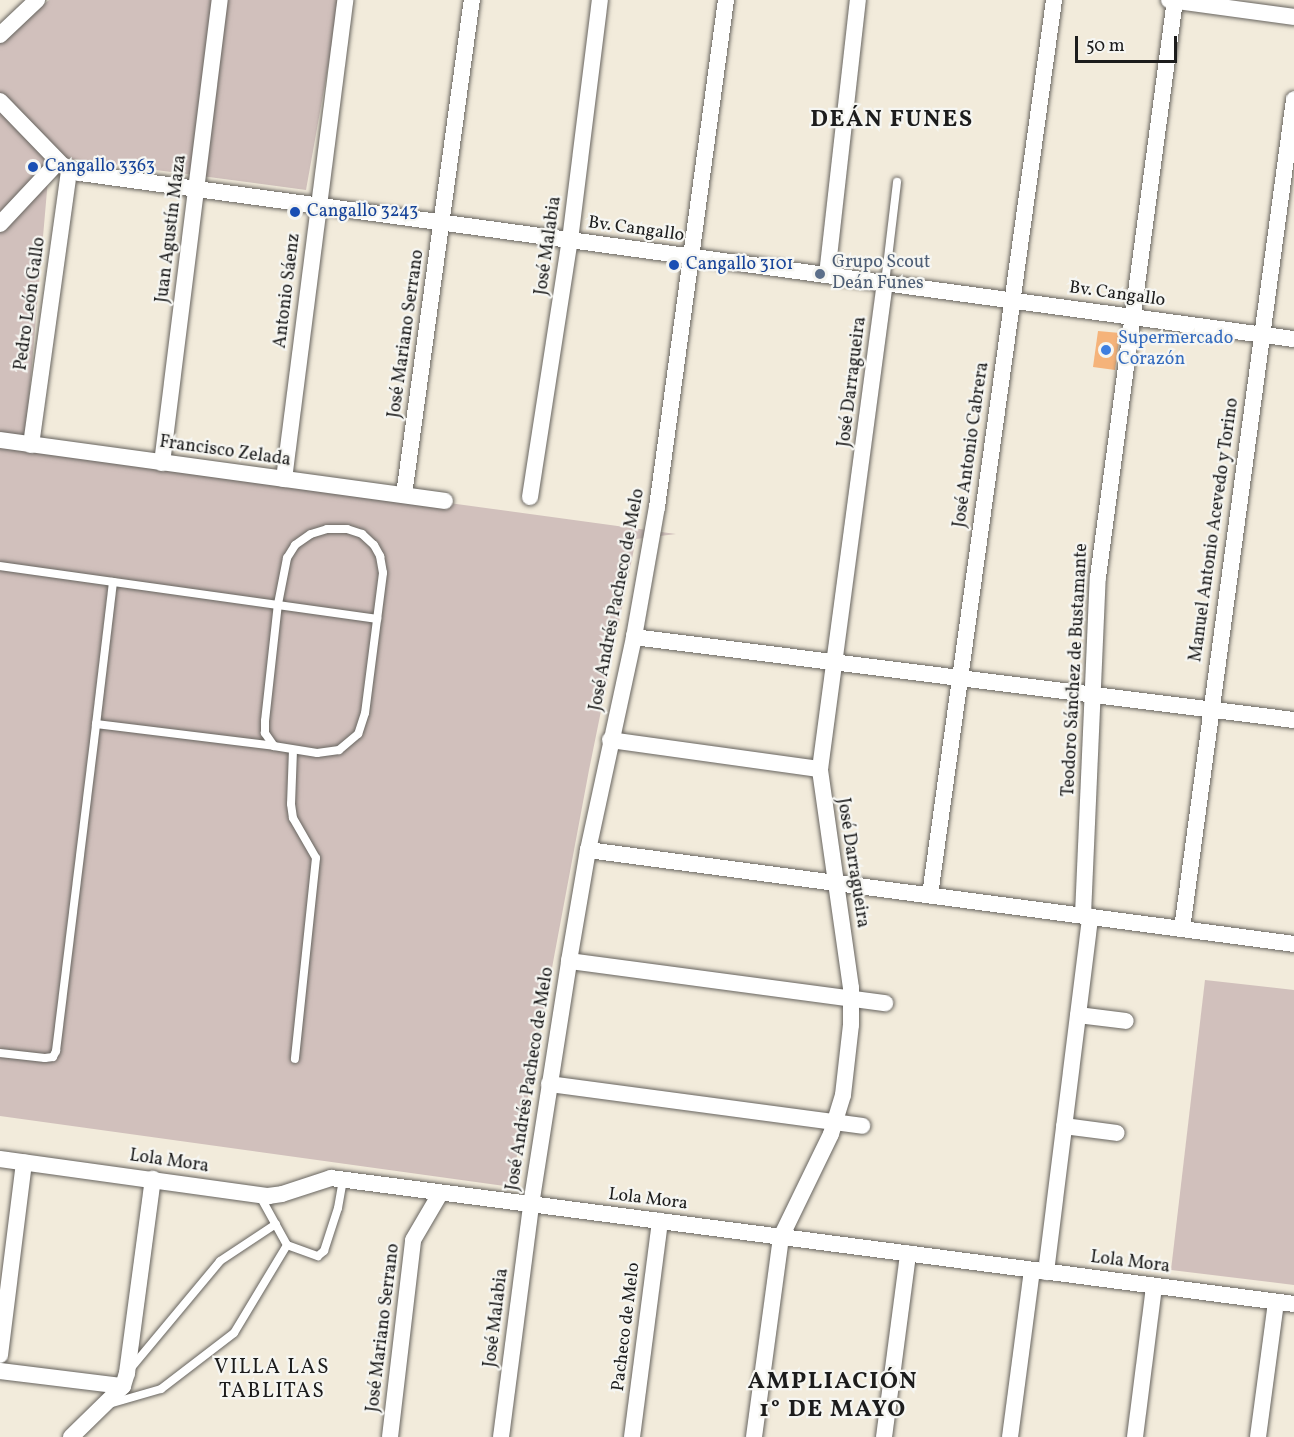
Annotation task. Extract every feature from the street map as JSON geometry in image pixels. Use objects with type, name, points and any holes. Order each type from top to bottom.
[{"type":"street","points":[[0,35],[37,0]]},
{"type":"street","name":"Juan Agustín Maza","points":[[162,463],[220,0]]},
{"type":"street","name":"Antonio Sáenz","points":[[284,479],[345,0]]},
{"type":"street","name":"José Mariano Serrano","points":[[404,495],[472,0]]},
{"type":"street","name":"José Malabia","points":[[530,496],[570,240],[600,0]]},
{"type":"street","name":"José Andrés Pacheco de Melo","points":[[531,1205],[588,850],[634,637],[657,507],[726,0]]},
{"type":"street","points":[[827,275],[858,0]]},
{"type":"street","name":"José Antonio Cabrera","points":[[930,895],[1054,0]]},
{"type":"street","points":[[1169,0],[1294,17]]},
{"type":"street","name":"Teodoro Sánchez de Bustamante","points":[[1039,1271],[1064,1126],[1078,1015],[1087,916],[1098,577],[1174,0]]},
{"type":"street","name":"Manuel Antonio Acevedo y Torino","points":[[1182,929],[1294,100]]},
{"type":"street","points":[[0,101],[64,166],[0,224]]},
{"type":"street","name":"Bv. Cangallo","points":[[64,166],[196,188],[1294,339]]},
{"type":"street","name":"Pedro León Gallo","points":[[32,445],[64,166]]},
{"type":"street","name":"José Darragueira","points":[[754,1437],[781,1237],[835,1122],[843,1095],[851,1026],[851,998],[820,769],[885,283]]},
{"type":"street","name":"Francisco Zelada","points":[[0,440],[445,501]]},
{"type":"street","points":[[634,637],[960,676],[1294,720]]},
{"type":"street","points":[[610,740],[820,769]]},
{"type":"street","points":[[588,850],[1294,944]]},
{"type":"street","points":[[569,961],[885,1003]]},
{"type":"street","points":[[1078,1015],[1126,1021]]},
{"type":"street","points":[[549,1084],[862,1126]]},
{"type":"street","points":[[1064,1126],[1116,1133]]},
{"type":"street","name":"Lola Mora","points":[[0,1159],[259,1194],[282,1194],[331,1178],[1294,1304]]},
{"type":"street","points":[[0,1355],[24,1162]]},
{"type":"street","points":[[71,1437],[105,1405],[125,1380],[153,1179]]},
{"type":"street","name":"José Mariano Serrano","points":[[390,1437],[413,1240],[440,1194]]},
{"type":"street","name":"José Malabia","points":[[501,1437],[531,1205]]},
{"type":"street","name":"Pacheco de Melo","points":[[632,1437],[660,1221]]},
{"type":"street","points":[[884,1437],[908,1254]]},
{"type":"street","points":[[1010,1437],[1039,1271]]},
{"type":"street","points":[[1135,1437],[1154,1286]]},
{"type":"street","points":[[1258,1437],[1276,1302]]},
{"type":"street","points":[[0,1371],[125,1380]]},
{"type":"lane","points":[[885,283],[897,182]]},
{"type":"lane","points":[[96,724],[317,753],[339,750],[358,734],[365,713],[383,573],[380,556],[374,544],[362,534],[347,529],[327,529],[310,534],[295,545],[287,558],[278,604],[265,721],[265,732],[274,746]]},
{"type":"lane","points":[[0,566],[377,619]]},
{"type":"lane","points":[[0,1053],[45,1058],[53,1056],[56,1051],[112,582]]},
{"type":"lane","points":[[293,750],[293,818],[316,858],[295,1059]]},
{"type":"lane","points":[[259,1194],[287,1245],[318,1256],[324,1251],[338,1208],[343,1181]]},
{"type":"lane","points":[[125,1380],[220,1261],[276,1224]]},
{"type":"lane","points":[[105,1405],[161,1389],[234,1333],[287,1245]]},
{"type":"shaded area","points":[[49,0],[340,0],[306,190],[50,156],[25,445],[676,534],[636,539],[589,770],[511,1187],[0,1116],[0,42]]},
{"type":"shaded area","points":[[1205,980],[1294,990],[1294,1285],[1171,1270]]},
{"type":"building","name":"Supermercado Corazón","points":[[1098,331],[1120,333],[1115,370],[1093,367]]},
{"type":"place","name":"Cangallo 3363","points":[[33,167]]},
{"type":"place","name":"Cangallo 3243","points":[[295,212]]},
{"type":"place","name":"Cangallo 3101","points":[[674,265]]},
{"type":"place","name":"Grupo Scout Deán Funes","points":[[820,274]]},
{"type":"place","name":"Supermercado Corazón","points":[[1106,350]]},
{"type":"district","name":"DEÁN FUNES","points":[[892,121]]},
{"type":"district","name":"VILLA LAS TABLITAS","points":[[272,1380]]},
{"type":"district","name":"AMPLIACIÓN 1° DE MAYO","points":[[833,1397]]}]
